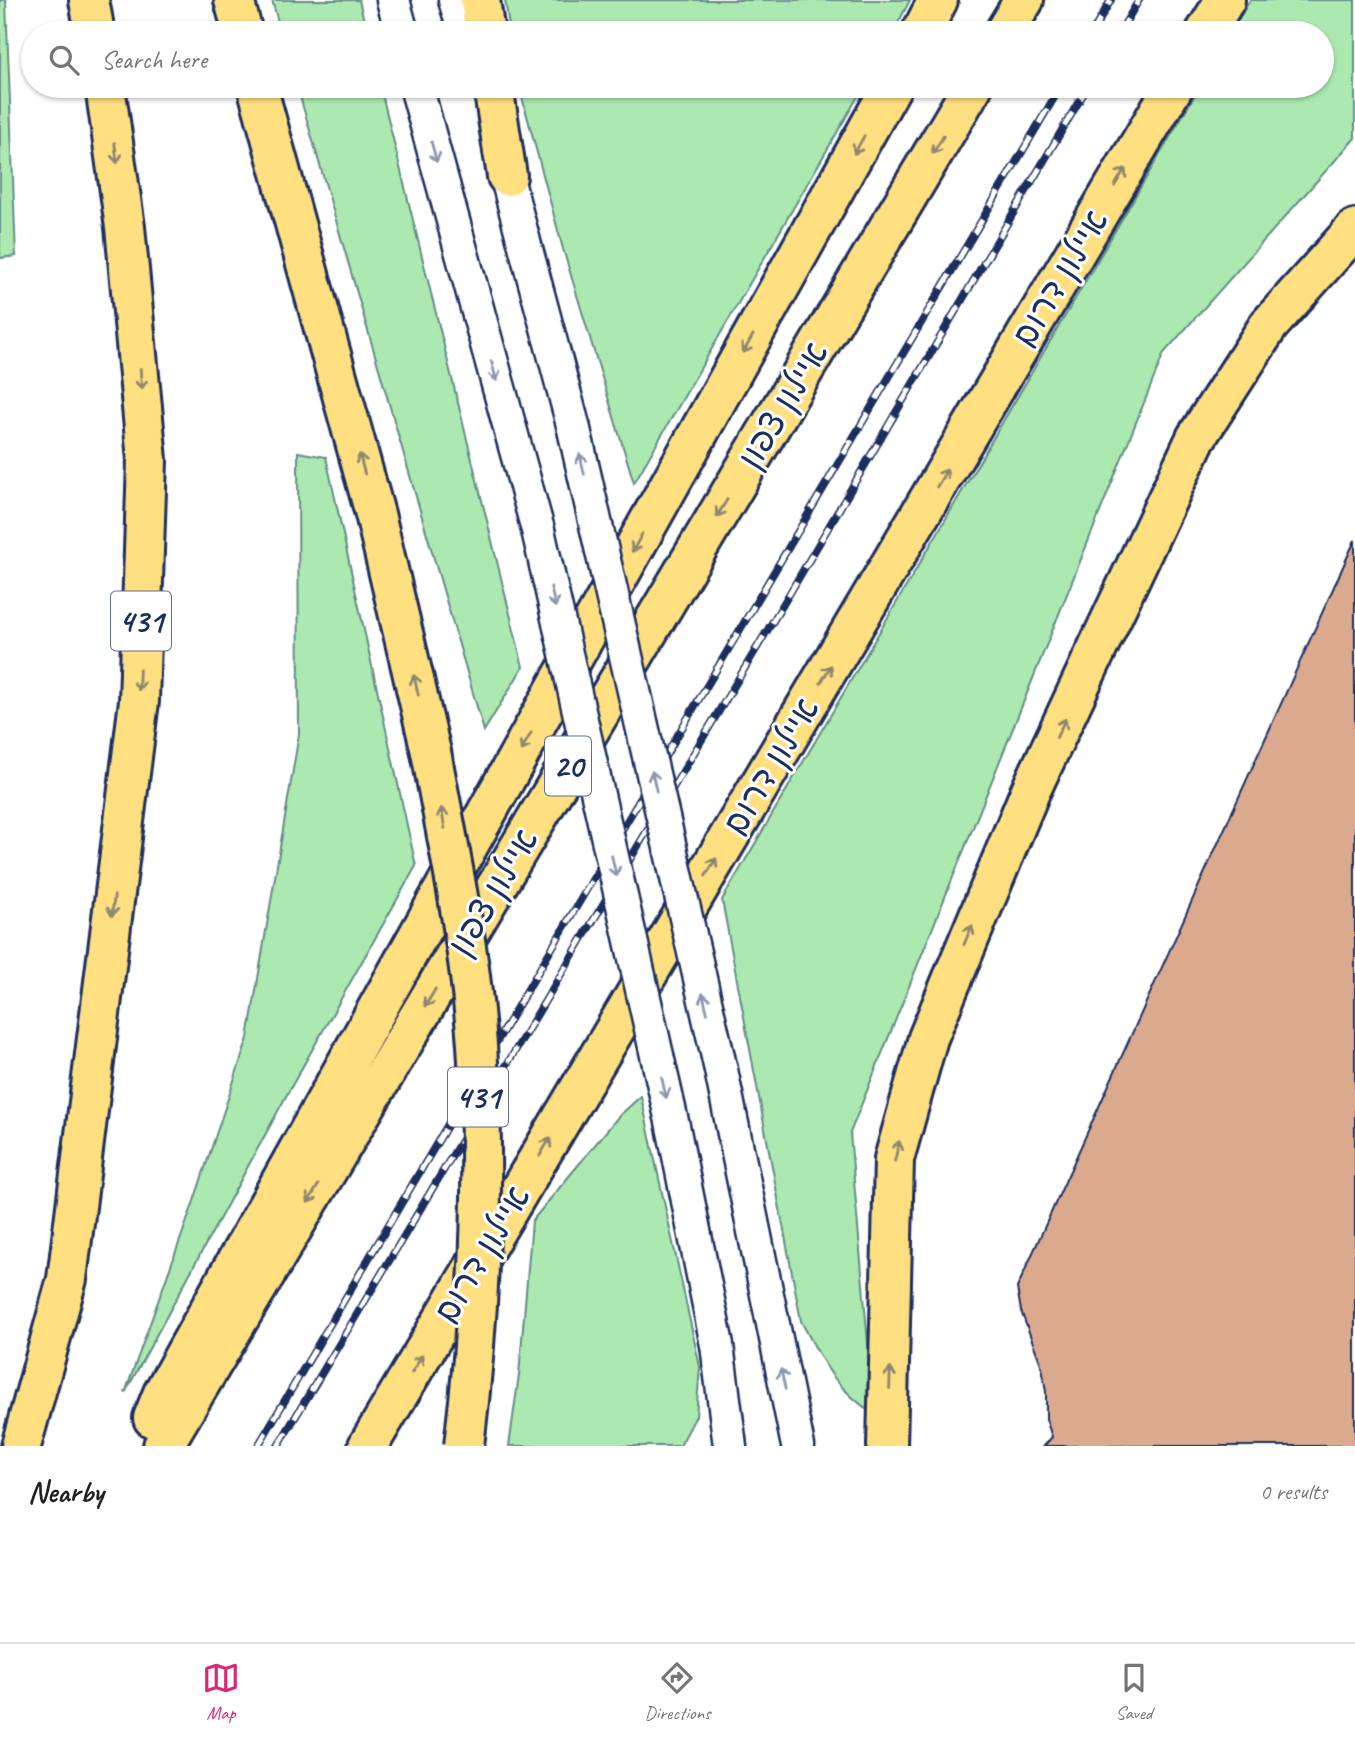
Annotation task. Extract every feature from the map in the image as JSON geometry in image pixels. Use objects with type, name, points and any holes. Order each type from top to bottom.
[{"type":"highway","points":[[89,0],[93,21]]},
{"type":"highway","points":[[234,0],[240,21]]},
{"type":"highway","points":[[480,0],[483,21]]},
{"type":"highway","points":[[927,21],[938,0]]},
{"type":"highway","points":[[1011,21],[1024,0]]},
{"type":"highway","points":[[1212,21],[1225,0]]},
{"type":"highway","name":"431","points":[[21,1446],[67,1279],[139,701],[147,460],[127,240],[107,98]]},
{"type":"highway","name":"431","points":[[260,98],[375,514],[431,752],[457,892],[477,1043],[481,1202],[475,1353],[464,1446]]},
{"type":"highway","points":[[495,98],[507,176]]},
{"type":"highway","points":[[141,1446],[163,1393],[885,98]]},
{"type":"highway","name":"איילון צפון","points":[[163,1446],[966,98]]},
{"type":"highway","name":"איילון דרום","points":[[368,1446],[1167,98]]},
{"type":"highway","points":[[887,1446],[894,1159],[933,1025],[1030,792],[1114,619],[1196,438],[1269,325],[1355,229]]},
{"type":"street","points":[[393,0],[399,21]]},
{"type":"street","points":[[455,0],[461,21]]},
{"type":"street","points":[[419,98],[538,530],[673,1126],[717,1345],[730,1446]]},
{"type":"street","points":[[484,98],[573,425],[721,1070],[798,1446]]},
{"type":"green space","points":[[0,0],[6,0],[16,256],[0,258]]},
{"type":"green space","points":[[272,0],[359,0],[364,21],[278,21]]},
{"type":"green space","points":[[505,0],[910,0],[899,21],[508,21]]},
{"type":"green space","points":[[1250,0],[1355,0],[1355,138],[1164,353],[850,1133],[874,1414],[839,1384],[801,1321],[722,900],[1193,98],[1334,98],[1334,21],[1237,21]]},
{"type":"green space","points":[[300,98],[383,98],[523,667],[484,731]]},
{"type":"green space","points":[[522,98],[857,98],[634,483],[563,249]]},
{"type":"green space","points":[[298,452],[326,457],[416,866],[290,1089],[125,1393],[192,1207],[248,1038],[299,734]]},
{"type":"green space","points":[[641,1096],[700,1367],[696,1416],[680,1446],[509,1446],[519,1375],[532,1221],[618,1117]]},
{"type":"building","points":[[1355,540],[1355,1446],[1044,1446],[1052,1437],[1046,1419],[1042,1367],[1021,1311],[1017,1288]]},
{"type":"railway","points":[[1099,21],[1111,0]]},
{"type":"railway","points":[[1126,21],[1139,0]]},
{"type":"railway","points":[[258,1446],[1054,98]]},
{"type":"railway","points":[[278,1446],[788,596],[1081,98]]}]
